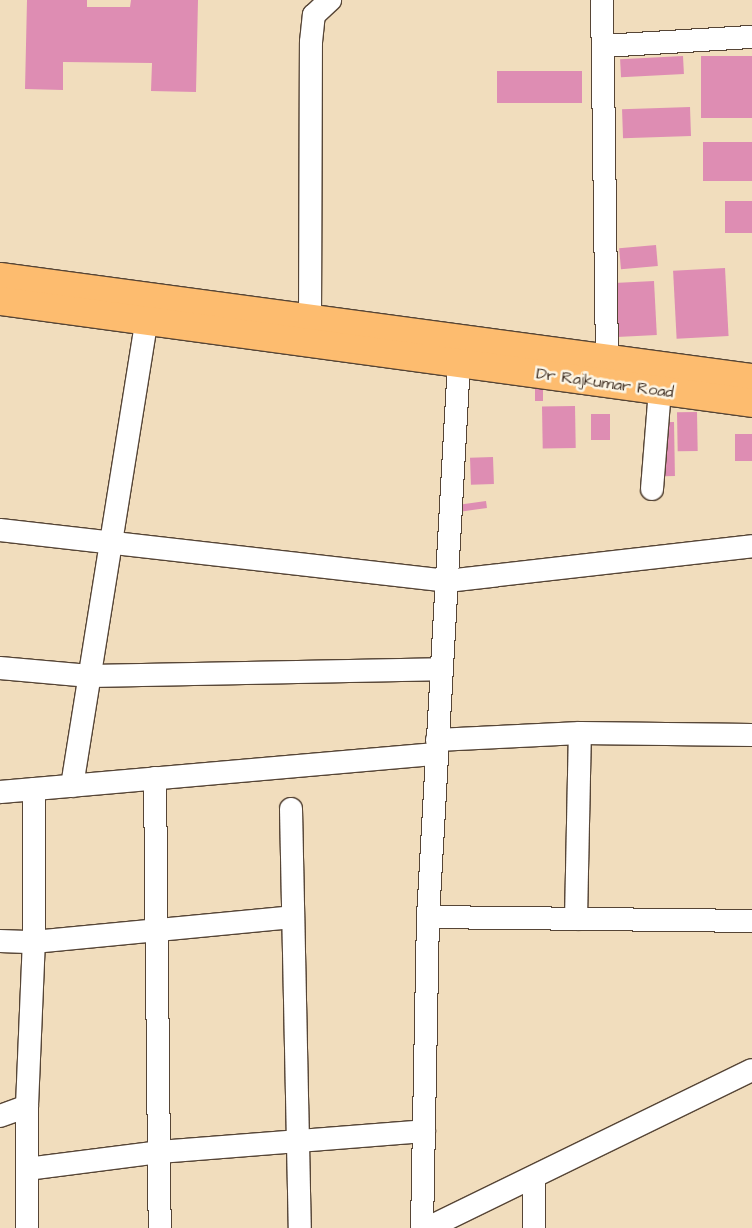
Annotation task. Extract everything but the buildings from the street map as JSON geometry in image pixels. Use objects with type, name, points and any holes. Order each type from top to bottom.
[{"type":"highway","points":[[0,277],[310,319],[460,351]]},
{"type":"highway","points":[[0,300],[147,319],[460,351]]},
{"type":"highway","name":"Dr Rajkumar Road","points":[[460,351],[607,357],[752,378]]},
{"type":"highway","name":"Dr Rajkumar Road","points":[[460,351],[660,390],[752,403]]},
{"type":"street","points":[[310,319],[311,42],[314,15],[330,0]]},
{"type":"street","points":[[602,0],[607,357]]},
{"type":"street","points":[[603,46],[752,37]]},
{"type":"street","points":[[72,786],[147,319]]},
{"type":"street","points":[[422,1228],[428,918],[440,669],[460,351]]},
{"type":"street","points":[[652,489],[660,390]]},
{"type":"street","points":[[0,530],[447,581],[752,546]]},
{"type":"street","points":[[0,668],[90,676],[440,669]]},
{"type":"street","points":[[576,919],[580,733]]},
{"type":"street","points":[[0,792],[155,778],[580,733],[752,735]]},
{"type":"street","points":[[155,778],[160,1228]]},
{"type":"street","points":[[27,1228],[27,1106],[34,942],[34,789]]},
{"type":"street","points":[[291,809],[300,1228]]},
{"type":"street","points":[[0,940],[34,942],[292,917]]},
{"type":"street","points":[[428,918],[752,921]]},
{"type":"street","points":[[428,1228],[534,1178],[752,1070]]},
{"type":"street","points":[[0,1116],[27,1106]]},
{"type":"street","points":[[27,1169],[159,1152],[424,1131]]},
{"type":"street","points":[[534,1178],[534,1228]]}]
